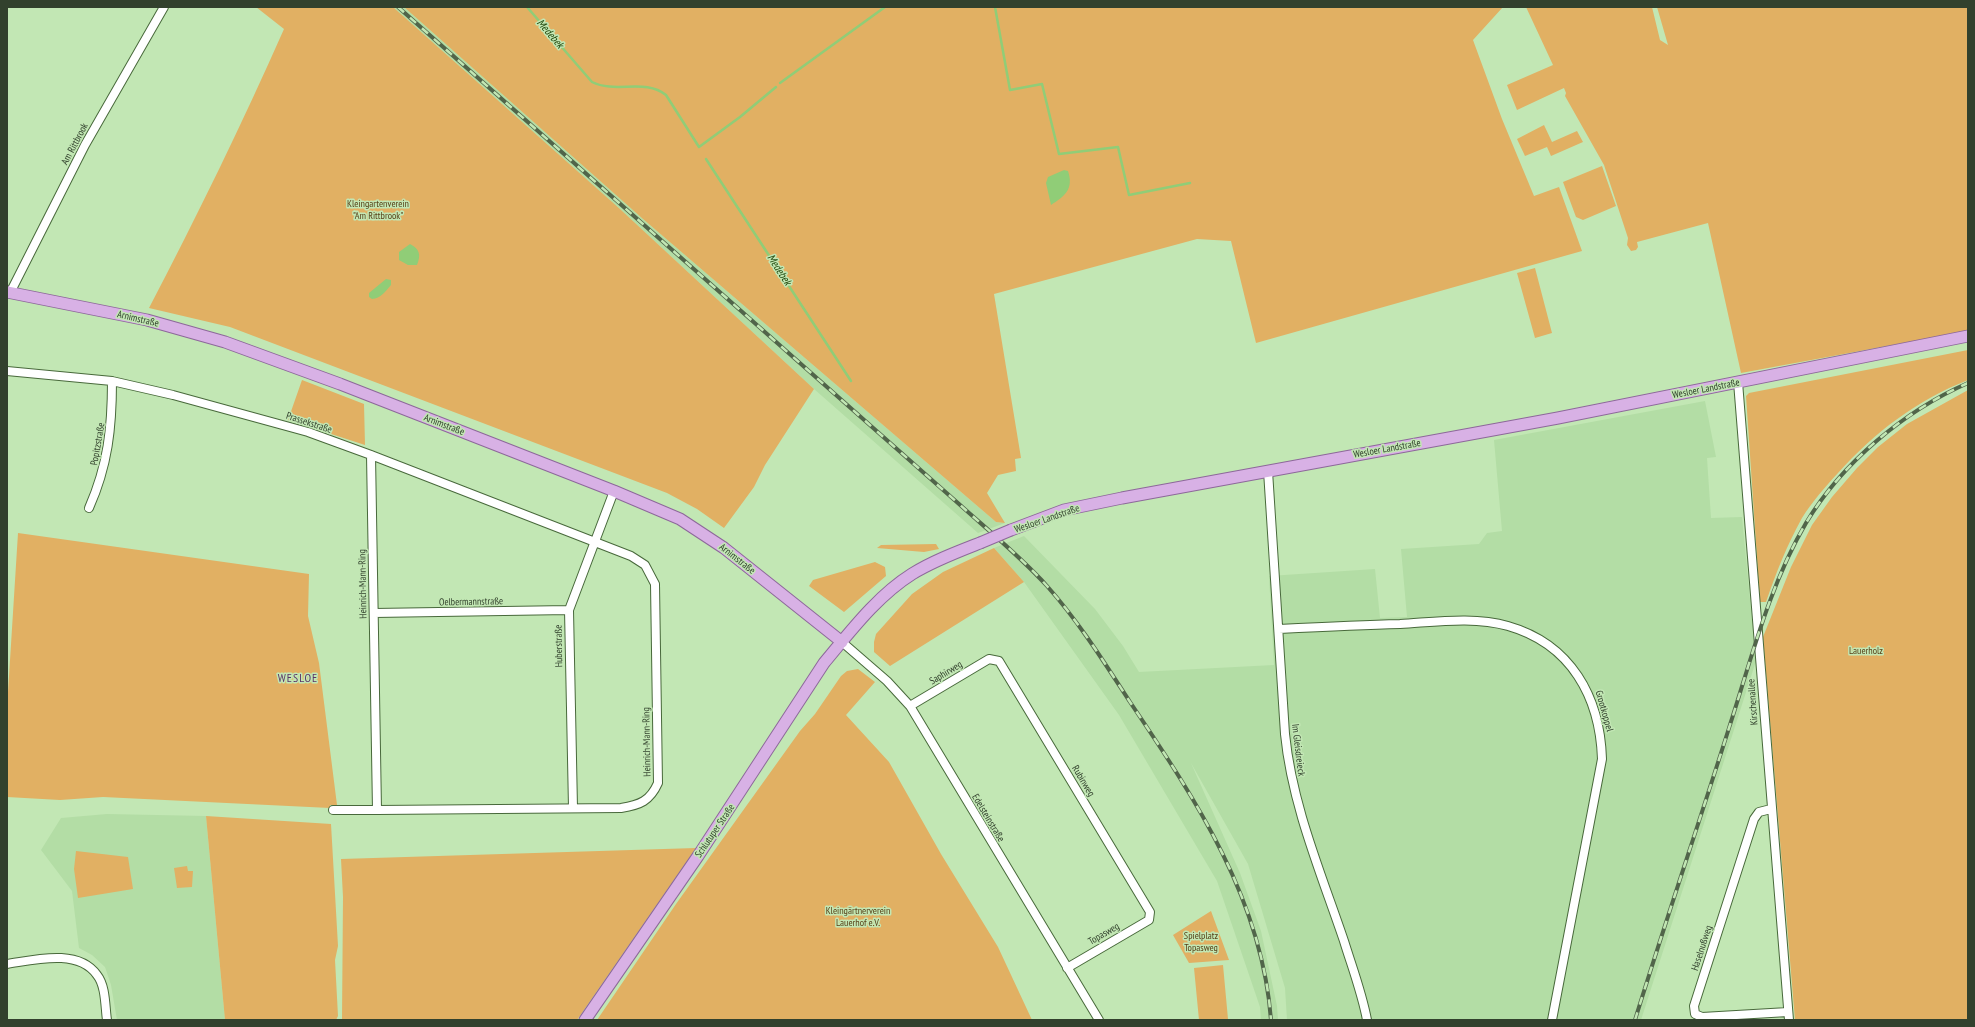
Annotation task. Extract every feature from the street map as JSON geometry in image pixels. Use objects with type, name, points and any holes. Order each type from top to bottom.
[{"type":"main road","name":"Arnimstraße","points":[[8,293],[147,320],[225,342],[614,490],[680,519],[724,548],[842,642]]},
{"type":"main road","name":"Wesloer Landstraße","points":[[842,642],[888,592],[912,574],[949,556],[1064,510],[1172,488],[1558,418],[1968,336]]},
{"type":"main road","name":"Schlutuper Straße","points":[[585,1020],[698,856],[824,664],[842,642]]},
{"type":"street","name":"Am Rittbrook","points":[[8,293],[85,145],[164,7]]},
{"type":"street","name":"Prassekstraße","points":[[7,371],[112,381],[173,394],[308,432],[593,541]]},
{"type":"street","name":"Popitzstraße","points":[[90,508],[100,484],[108,453],[112,419],[112,381]]},
{"type":"street","name":"Kirschenallee","points":[[1738,382],[1788,1016]]},
{"type":"street","name":"Heinrich-Mann-Ring","points":[[371,455],[377,810]]},
{"type":"street","name":"Im Gleisdreieck","points":[[1268,471],[1285,734],[1293,787],[1356,977],[1367,1020]]},
{"type":"street","name":"Huberstraße","points":[[573,808],[568,610],[593,541],[614,490]]},
{"type":"street","name":"Heinrich-Mann-Ring","points":[[334,810],[573,808],[632,806],[642,803],[653,794],[658,782],[655,584],[645,565],[631,556],[593,541]]},
{"type":"street","name":"Oelbermannstraße","points":[[374,613],[568,610]]},
{"type":"street","name":"Grootkoppel","points":[[1279,629],[1456,621],[1490,623],[1508,626],[1538,638],[1566,660],[1577,673],[1593,703],[1601,736],[1602,759],[1552,1020]]},
{"type":"street","name":"Edelsteinstraße","points":[[842,642],[887,681],[910,706],[1099,1020]]},
{"type":"street","name":"Saphirweg","points":[[910,706],[989,659],[994,659]]},
{"type":"street","name":"Rubinweg","points":[[994,659],[999,661],[1150,912],[1151,917]]},
{"type":"street","name":"Haselnußweg","points":[[1771,809],[1759,812],[1754,819],[1694,1006],[1695,1014],[1702,1017],[1788,1016]]},
{"type":"street","name":"Topasweg","points":[[1067,968],[1149,920],[1151,917]]},
{"type":"street","points":[[7,964],[64,958],[83,963],[98,975],[103,991],[107,1020]]},
{"type":"shaded area","points":[[393,7],[404,7],[643,219],[996,522],[1005,523],[978,533],[814,389],[620,209]]},
{"type":"shaded area","points":[[1064,170],[1068,171],[1070,177],[1069,187],[1064,195],[1051,205],[1046,183],[1048,177]]},
{"type":"shaded area","points":[[410,244],[418,250],[419,253],[417,265],[408,265],[399,260],[399,252]]},
{"type":"shaded area","points":[[386,279],[391,280],[391,285],[385,292],[372,299],[369,297],[369,293]]},
{"type":"shaded area","points":[[1705,401],[1716,457],[1707,458],[1711,518],[1742,517],[1756,661],[1641,1020],[1287,1020],[1285,988],[1248,864],[1191,763],[1240,873],[1261,931],[1277,1006],[1278,1020],[1261,1020],[1260,1007],[1217,881],[1119,715],[1024,582],[994,548],[1024,536],[1095,609],[1123,646],[1139,672],[1274,665],[1269,576],[1375,569],[1380,618],[1407,617],[1401,549],[1479,544],[1487,533],[1502,531],[1494,440]]},
{"type":"shaded area","points":[[107,814],[206,816],[225,1020],[117,1020],[111,985],[105,967],[92,955],[79,948],[72,891],[41,850],[61,818]]},
{"type":"green space","name":"Kleingartenverein \"Am Rittbrook\"","points":[[256,7],[393,7],[620,209],[814,389],[765,465],[754,487],[724,528],[697,509],[667,493],[230,327],[149,308],[219,170],[284,29]]},
{"type":"green space","points":[[404,7],[1503,7],[1473,40],[1502,119],[1534,196],[1559,187],[1582,251],[1256,343],[1231,241],[1197,239],[994,294],[1021,458],[1015,459],[1016,471],[998,475],[987,493],[1005,523],[996,522],[643,219]]},
{"type":"green space","points":[[1526,7],[1652,7],[1660,40],[1668,45],[1657,7],[1968,7],[1968,331],[1741,373],[1708,223],[1637,242],[1638,247],[1636,250],[1631,251],[1627,245],[1628,238],[1604,165],[1565,96],[1566,93],[1564,88],[1517,110],[1507,85],[1553,65]]},
{"type":"green space","points":[[1544,125],[1552,142],[1577,131],[1583,142],[1551,156],[1547,147],[1525,156],[1517,139]]},
{"type":"green space","points":[[1602,166],[1616,206],[1583,220],[1576,217],[1563,182]]},
{"type":"green space","points":[[1535,268],[1552,333],[1535,338],[1517,273]]},
{"type":"green space","points":[[1968,350],[1968,380],[1931,397],[1914,407],[1867,444],[1833,478],[1802,518],[1791,538],[1766,602],[1760,602],[1746,396],[1749,393]]},
{"type":"green space","points":[[302,380],[364,404],[365,445],[288,420]]},
{"type":"green space","name":"Lauerholz","points":[[1968,390],[1968,1020],[1795,1020],[1763,637],[1791,567],[1812,525],[1832,497],[1857,468],[1878,447],[1907,424]]},
{"type":"green space","points":[[18,533],[309,574],[308,616],[319,663],[337,805],[330,805],[330,808],[103,797],[60,800],[7,797],[7,708]]},
{"type":"green space","points":[[936,544],[939,549],[924,552],[877,548],[881,545]]},
{"type":"green space","points":[[994,548],[1024,582],[890,666],[874,652],[876,634],[912,594],[943,572]]},
{"type":"green space","points":[[875,562],[885,567],[886,576],[844,612],[809,586],[813,580]]},
{"type":"green space","name":"Kleingärtnerverein Lauerhof e.V.","points":[[858,669],[875,682],[846,715],[889,762],[941,854],[998,947],[1032,1020],[597,1020],[676,904],[800,731],[815,714],[841,676],[847,671]]},
{"type":"green space","points":[[206,816],[331,824],[338,946],[335,960],[338,1016],[336,1020],[225,1020]]},
{"type":"green space","points":[[696,848],[577,1020],[338,1020],[342,1019],[343,897],[341,859]]},
{"type":"green space","points":[[76,851],[128,857],[133,889],[78,898],[74,869]]},
{"type":"green space","points":[[187,866],[188,871],[193,871],[192,887],[177,888],[174,868]]},
{"type":"green space","name":"Spielplatz Topasweg","points":[[1211,911],[1229,960],[1189,963],[1173,935]]},
{"type":"green space","points":[[1223,965],[1228,1019],[1199,1020],[1194,968]]},
{"type":"waterway","name":"Medebek","points":[[527,7],[592,82],[611,87],[649,87],[666,95],[699,147],[740,117],[776,87]]},
{"type":"waterway","points":[[780,83],[885,7]]},
{"type":"waterway","points":[[995,7],[1010,90],[1042,84],[1059,154],[1118,147],[1129,195],[1190,183]]},
{"type":"waterway","name":"Medebek","points":[[706,159],[851,381]]},
{"type":"railway","points":[[398,7],[1004,544],[1047,586],[1091,642],[1155,739],[1179,776],[1222,852],[1240,892],[1254,933],[1265,976],[1271,1020]]},
{"type":"railway","points":[[1635,1020],[1762,624],[1781,572],[1793,547],[1806,523],[1821,501],[1856,460],[1876,441],[1921,408],[1968,383]]},
{"type":"district","name":"WESLOE","points":[[298,679]]}]
